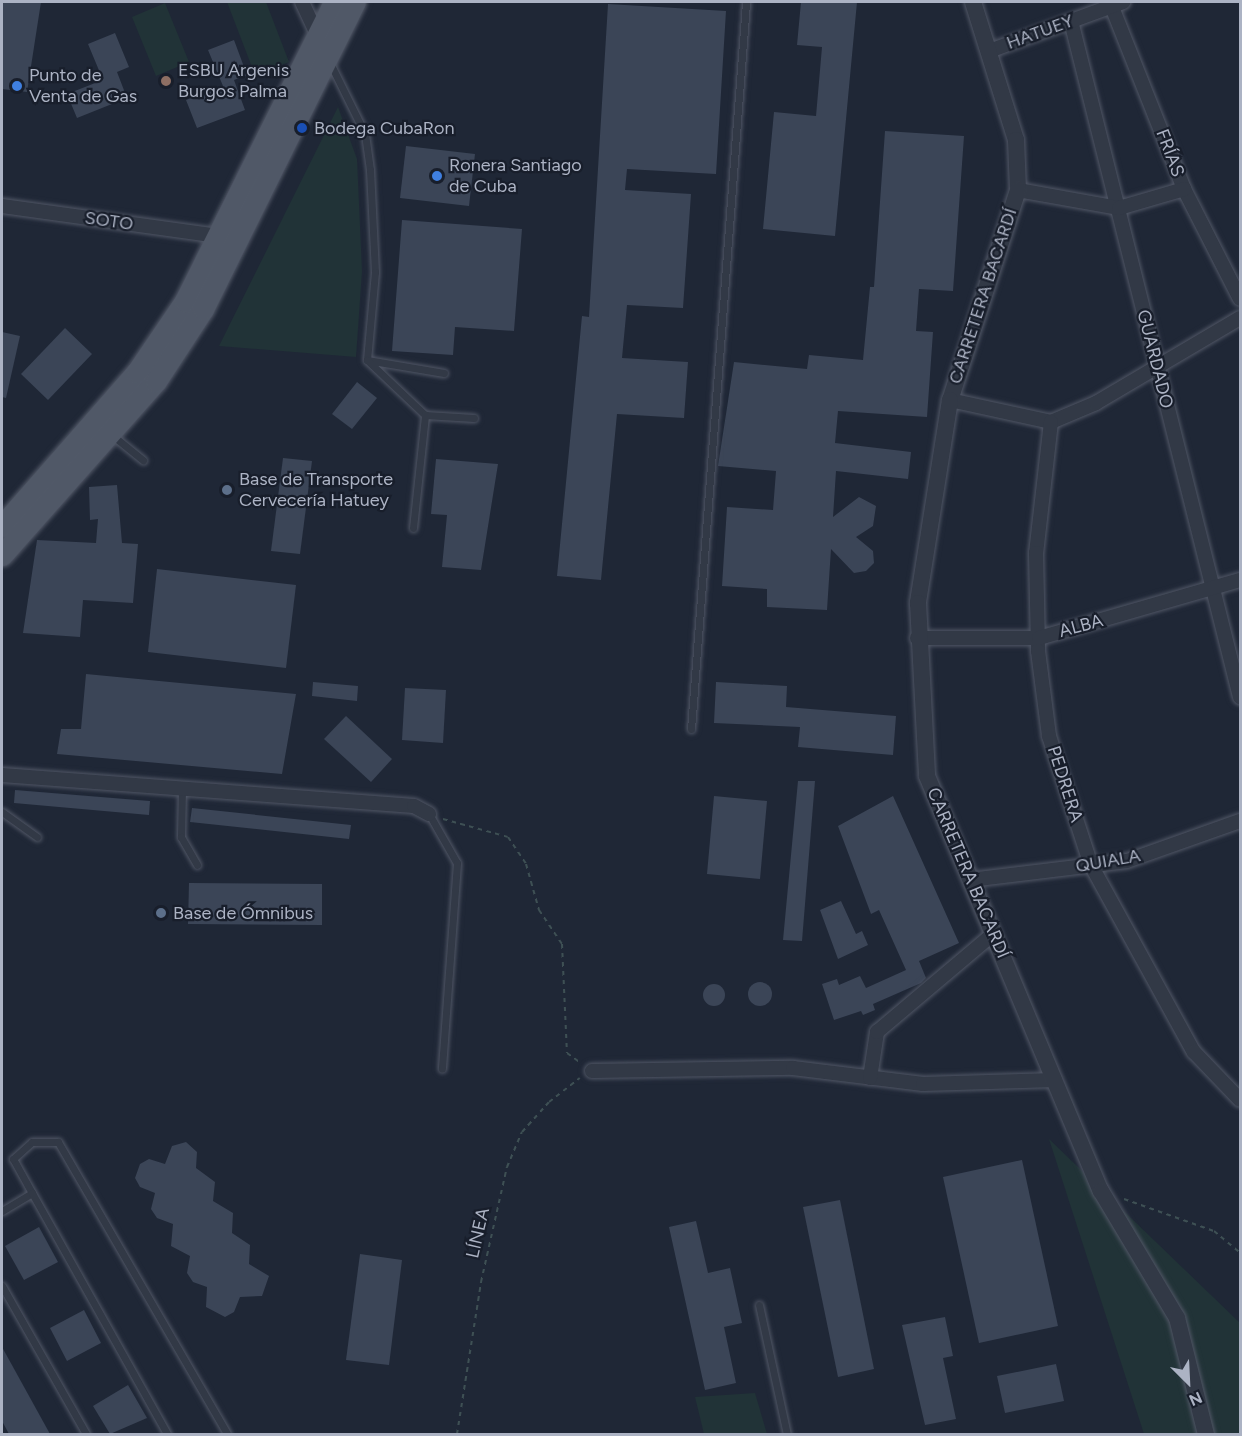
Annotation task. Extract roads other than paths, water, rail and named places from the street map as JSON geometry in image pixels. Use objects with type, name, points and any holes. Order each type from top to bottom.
[{"type":"main road","points":[[2,526],[137,372],[185,301],[334,2]]},
{"type":"main road","points":[[2,555],[156,381],[203,309],[356,2]]},
{"type":"street","points":[[302,2],[327,57]]},
{"type":"street","name":"CARRETERA BACARDÍ","points":[[973,2],[992,50],[1016,140],[1018,190],[950,400],[916,638],[927,777],[1101,1191],[1177,1318],[1206,1434]]},
{"type":"street","name":"HATUEY","points":[[992,50],[1115,3]]},
{"type":"street","name":"FRÍAS","points":[[1115,3],[1184,189],[1240,299]]},
{"type":"street","name":"GUARDADO","points":[[1071,21],[1240,697]]},
{"type":"street","points":[[1018,190],[1119,208],[1184,189]]},
{"type":"street","name":"SOTO","points":[[2,206],[217,236]]},
{"type":"street","points":[[950,400],[1051,422],[1157,367],[1240,318]]},
{"type":"street","name":"PEDRERA","points":[[1051,422],[1036,553],[1039,638],[1049,736],[1091,865],[1194,1052],[1240,1101]]},
{"type":"street","name":"ALBA","points":[[916,638],[1039,638],[1212,591],[1240,580]]},
{"type":"street","points":[[2,775],[414,806],[429,814]]},
{"type":"street","name":"QUIALA","points":[[970,880],[1127,861],[1240,821]]},
{"type":"street","points":[[870,1078],[877,1032],[994,933]]},
{"type":"street","points":[[592,1071],[793,1068],[922,1084],[1055,1080]]},
{"type":"lane","points":[[691,729],[746,2]]},
{"type":"lane","points":[[327,57],[365,134],[370,170],[375,272],[367,360]]},
{"type":"lane","points":[[367,360],[444,373]]},
{"type":"lane","points":[[367,360],[425,415],[474,418]]},
{"type":"lane","points":[[413,528],[425,415]]},
{"type":"lane","points":[[111,433],[143,460]]},
{"type":"lane","points":[[182,789],[181,837],[198,865]]},
{"type":"lane","points":[[2,812],[37,837]]},
{"type":"lane","points":[[429,814],[457,863],[442,1068]]},
{"type":"lane","points":[[167,1434],[13,1159],[32,1142],[58,1142],[227,1434]]},
{"type":"lane","points":[[2,1211],[32,1193]]},
{"type":"lane","points":[[2,1286],[86,1434]]},
{"type":"lane","points":[[759,1305],[786,1434]]},
{"type":"place","name":"ESBU Argenis Burgos Palma","points":[[166,81]]},
{"type":"place","name":"Punto de Venta de Gas","points":[[17,86]]},
{"type":"place","name":"Bodega CubaRon","points":[[302,128]]},
{"type":"place","name":"Ronera Santiago de Cuba","points":[[437,176]]},
{"type":"place","name":"Base de Transporte Cervecería Hatuey","points":[[227,490]]},
{"type":"place","name":"Base de Ómnibus","points":[[161,913]]}]
